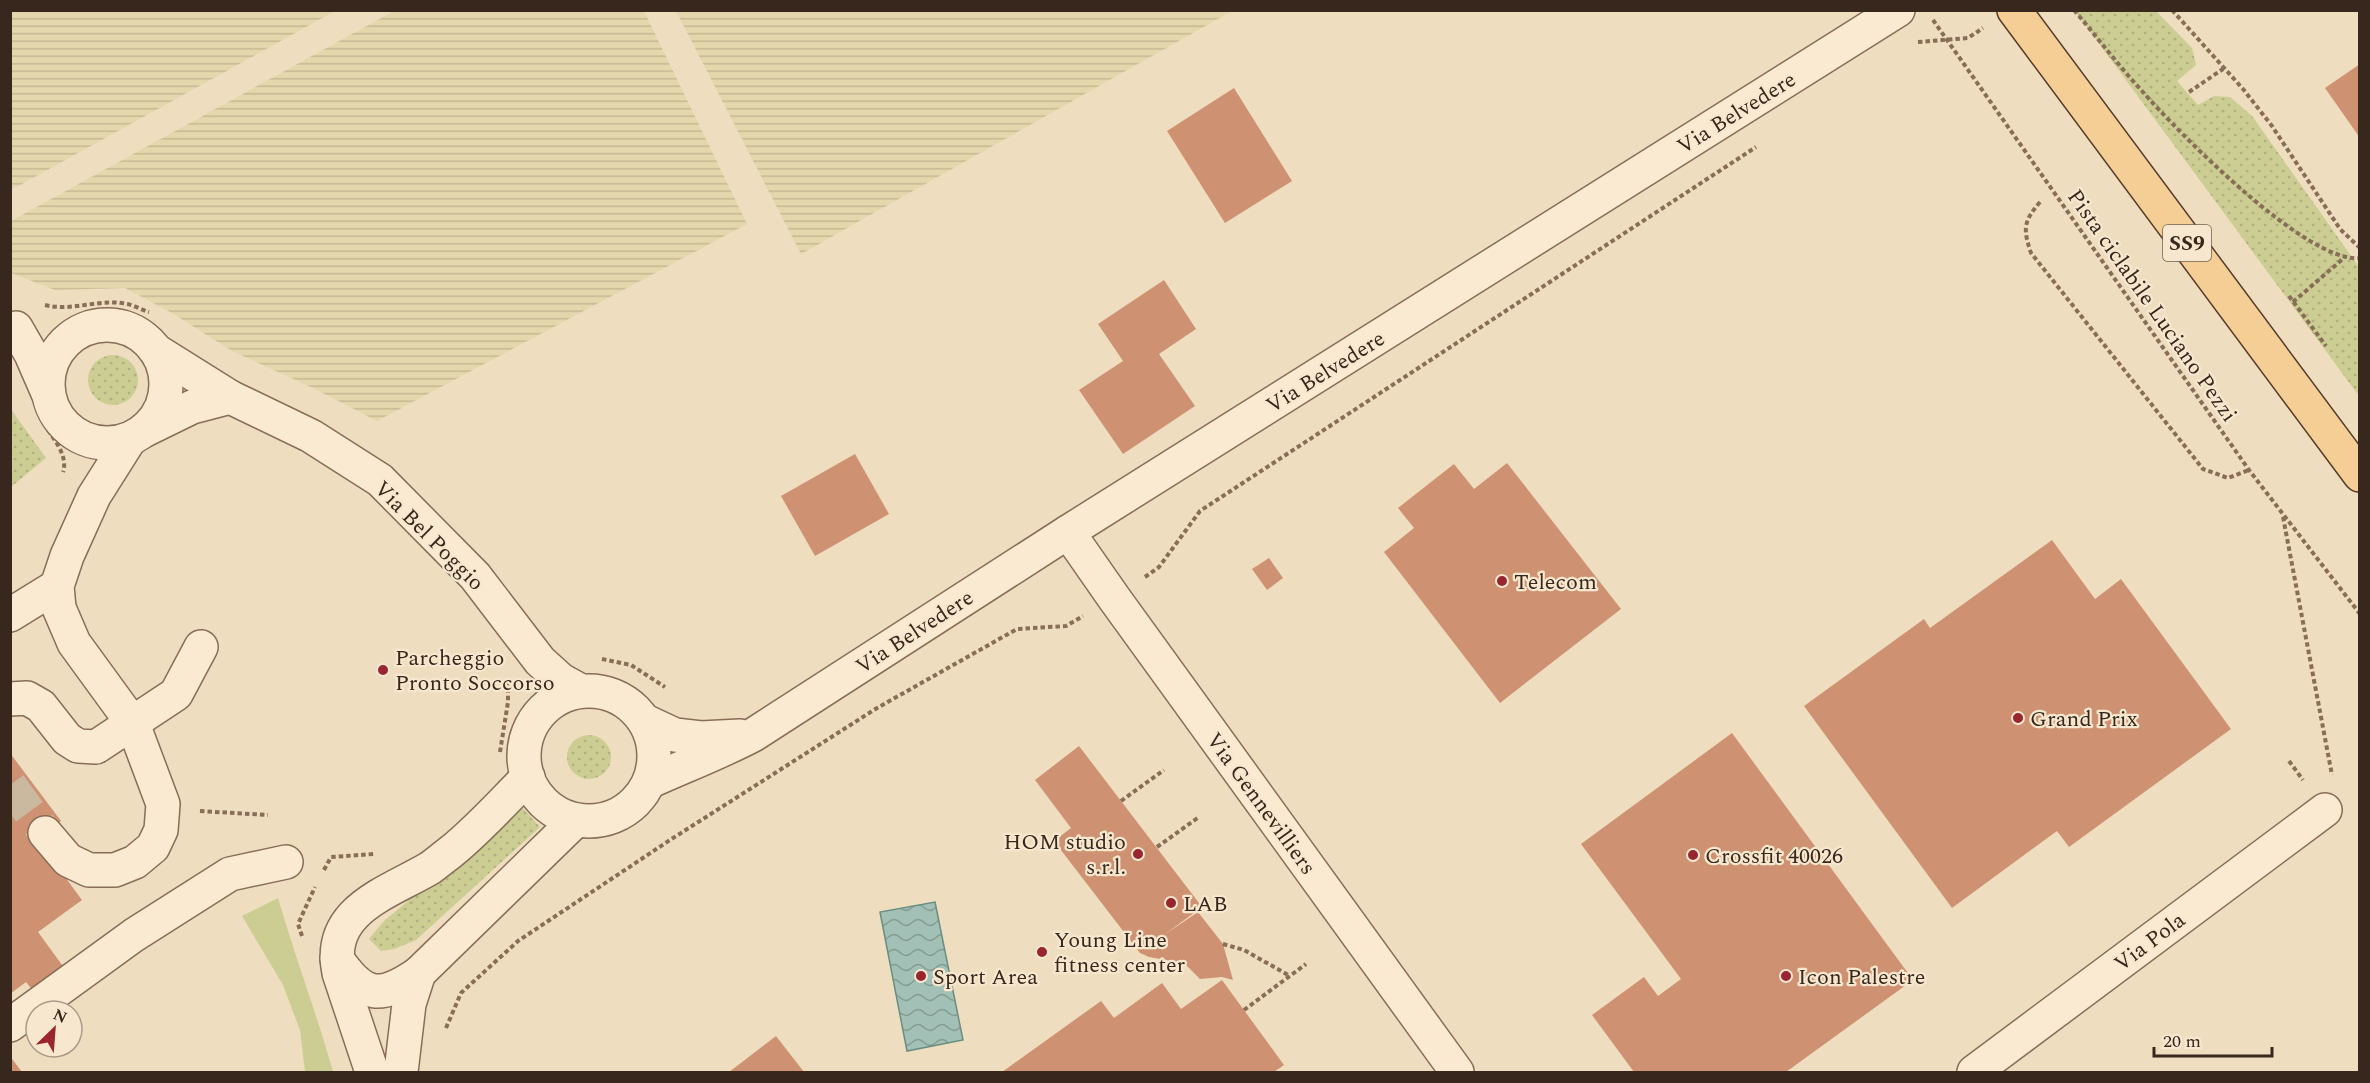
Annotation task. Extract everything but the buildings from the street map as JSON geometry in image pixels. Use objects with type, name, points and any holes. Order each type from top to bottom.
[{"type":"main road","name":"SS9","points":[[2014,10],[2360,475]]},
{"type":"street","name":"Via Belvedere","points":[[649,782],[684,765],[716,754],[753,735],[1068,532],[1898,10]]},
{"type":"street","name":"Via Bel Poggio","points":[[13,327],[77,333],[93,327],[110,325],[128,329],[143,338],[155,350],[230,397],[311,436],[380,480],[476,576],[540,662],[561,680],[581,691]]},
{"type":"street","name":"Via Bel Poggio","points":[[13,327],[31,354],[54,416],[88,470],[94,496]]},
{"type":"street","points":[[77,333],[63,344],[53,359],[48,375],[54,416],[84,439],[99,443],[115,443],[137,435],[192,407],[230,397]]},
{"type":"street","points":[[45,833],[68,860],[89,870],[116,870],[135,862],[153,847],[161,830],[163,804],[133,724],[74,643],[59,608],[57,586],[67,556],[94,496],[137,435],[156,418],[163,402],[165,393],[163,366],[155,350]]},
{"type":"street","name":"Via Gennevilliers","points":[[1068,532],[1457,1072]]},
{"type":"street","points":[[10,615],[57,586]]},
{"type":"street","name":"Via Bel Poggio","points":[[521,637],[538,715]]},
{"type":"street","points":[[10,699],[27,698],[41,706],[67,739],[78,746],[96,747],[176,694],[201,647]]},
{"type":"street","name":"Via Bel Poggio","points":[[581,691],[600,691],[617,697],[633,707],[645,721],[653,741],[655,762],[649,782],[637,800],[619,814],[598,820],[576,819],[555,811],[539,796],[528,777],[524,756],[528,734],[538,715],[565,695],[581,691]]},
{"type":"street","name":"Via Belvedere","points":[[645,721],[675,735],[724,738],[753,735]]},
{"type":"street","points":[[372,1072],[336,957],[340,933],[354,915],[375,897],[431,867],[463,843],[528,777]]},
{"type":"street","name":"Via Pola","points":[[1974,1072],[2329,794]]},
{"type":"street","points":[[336,957],[351,979],[370,990],[381,992],[398,988],[418,973],[576,819]]},
{"type":"street","points":[[10,1025],[134,935],[230,874],[286,862]]},
{"type":"street","points":[[401,1072],[409,1004],[418,973]]},
{"type":"path","points":[[2074,10],[2143,93],[2220,171],[2279,220],[2317,246],[2345,256],[2360,258]]},
{"type":"path","points":[[2172,10],[2243,89],[2272,126],[2340,229],[2360,248]]},
{"type":"path","name":"Pista ciclabile Luciano Pezzi","points":[[1931,18],[2249,470],[2360,614]]},
{"type":"path","points":[[1915,42],[1948,41]]},
{"type":"path","points":[[2189,92],[2223,69]]},
{"type":"path","points":[[445,1030],[461,993],[518,941],[670,840],[878,708],[1017,629],[1066,626],[1114,598],[1159,567],[1200,511],[1756,146]]},
{"type":"path","points":[[2040,202],[2029,215],[2024,232],[2031,253],[2203,469],[2228,478],[2249,470]]},
{"type":"path","points":[[2293,302],[2345,256]]},
{"type":"path","points":[[2289,296],[2326,346]]},
{"type":"path","points":[[54,416],[64,467],[59,483],[94,496]]},
{"type":"path","points":[[2283,516],[2329,794]]},
{"type":"path","points":[[1121,801],[1164,770]]},
{"type":"path","points":[[1157,847],[1199,817]]},
{"type":"path","points":[[1223,944],[1244,950],[1290,976]]},
{"type":"path","points":[[1244,1011],[1306,964]]},
{"type":"shaded area","points":[[11,10],[335,10],[335,11],[11,190]]},
{"type":"shaded area","points":[[394,11],[644,11],[747,224],[377,421],[315,389],[232,351],[172,313],[125,288],[55,290],[11,273],[11,221]]},
{"type":"shaded area","points":[[676,11],[1232,11],[801,254]]},
{"type":"green space","points":[[2075,11],[2156,11],[2192,48],[2196,65],[2177,81],[2198,105],[2214,96],[2230,97],[2252,116],[2359,267],[2359,396]]},
{"type":"green space","points":[[108,355],[118,355],[131,362],[138,375],[138,385],[131,398],[118,405],[108,405],[99,401],[92,394],[88,385],[88,375],[92,366],[99,359]]},
{"type":"green space","points":[[10,408],[46,458],[11,487],[10,487]]},
{"type":"green space","points":[[589,735],[598,736],[605,741],[610,748],[610,766],[605,773],[598,778],[589,779],[580,778],[573,773],[568,766],[567,757],[568,748],[573,741],[580,736]]},
{"type":"green space","points":[[521,806],[540,827],[416,940],[394,949],[381,951],[369,939],[384,921]]},
{"type":"green space","points":[[278,898],[333,1072],[305,1072],[300,1030],[283,985],[242,916]]},
{"type":"water","name":"Sport Area","points":[[935,902],[963,1040],[907,1051],[880,912]]},
{"type":"tunnel","points":[[10,785],[45,833]]},
{"type":"place","name":"Telecom","points":[[1502,581]]},
{"type":"place","name":"Parcheggio Pronto Soccorso","points":[[383,670]]},
{"type":"place","name":"Grand Prix","points":[[2018,718]]},
{"type":"place","name":"HOM studio s.r.l.","points":[[1138,854]]},
{"type":"place","name":"Crossfit 40026","points":[[1693,855]]},
{"type":"place","name":"LAB","points":[[1171,903]]},
{"type":"place","name":"Young Line fitness center","points":[[1042,952]]},
{"type":"place","name":"Sport Area","points":[[921,976]]},
{"type":"place","name":"Icon Palestre","points":[[1786,976]]}]
